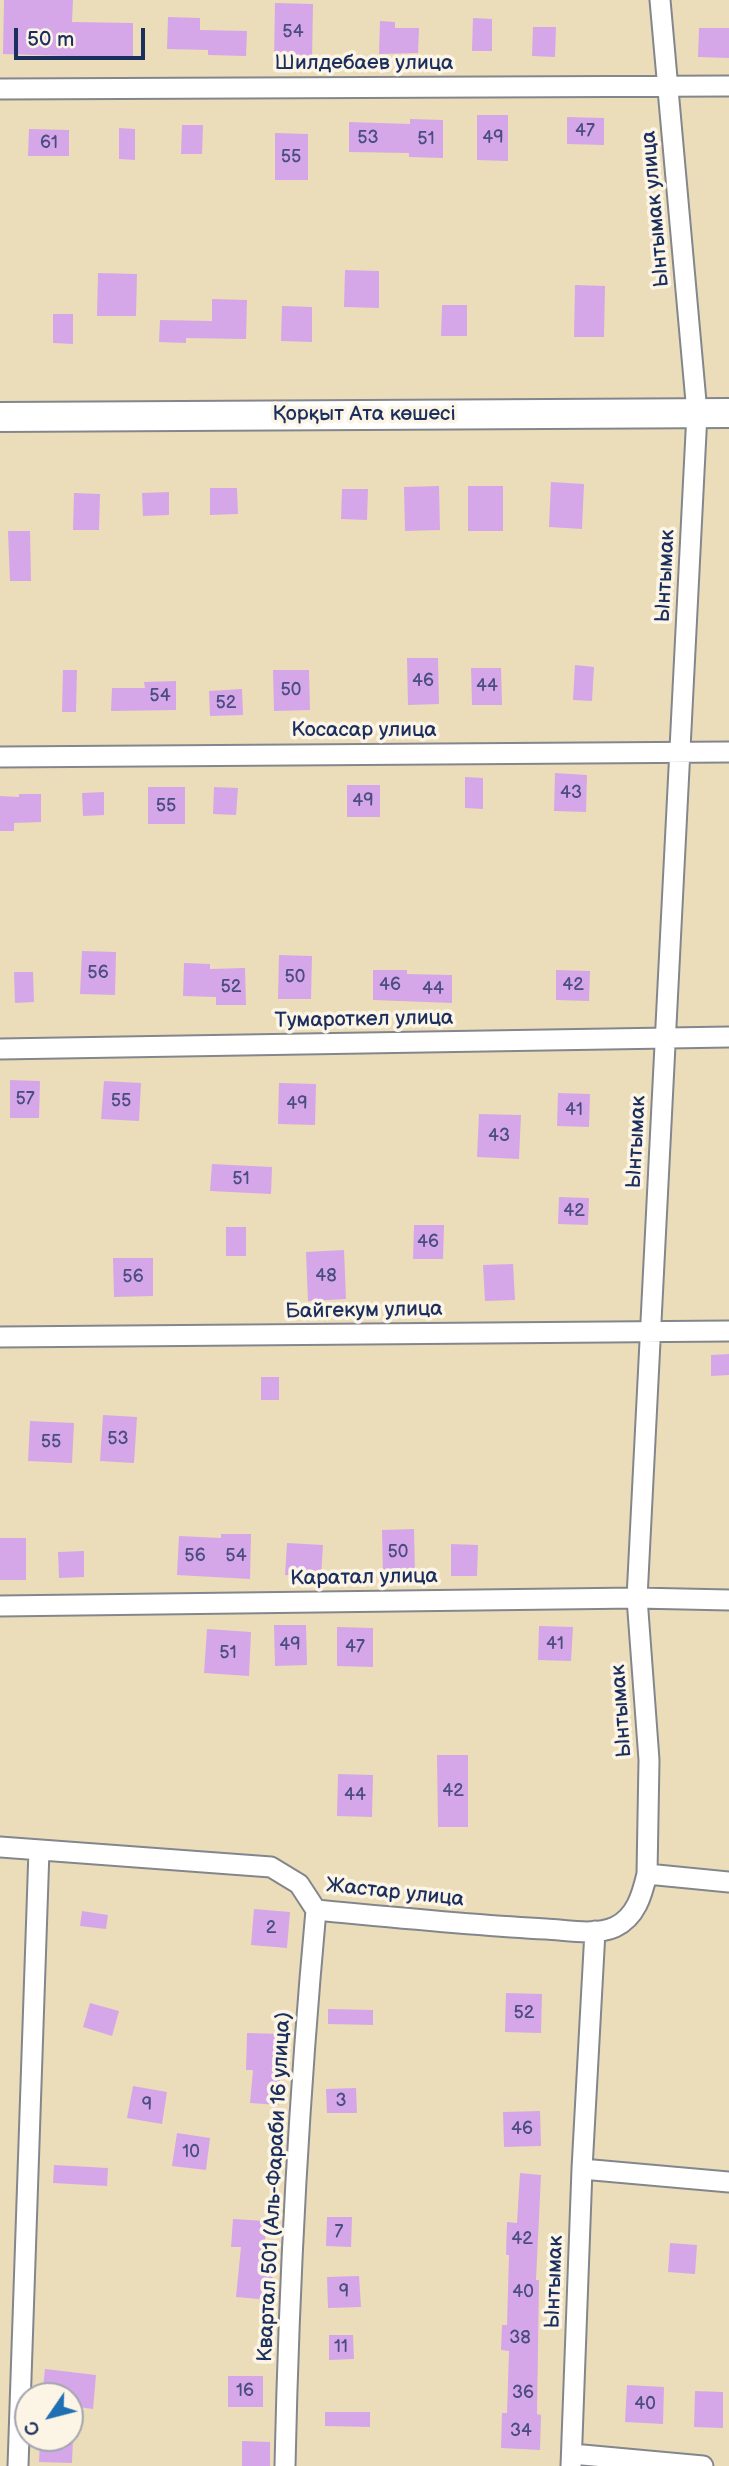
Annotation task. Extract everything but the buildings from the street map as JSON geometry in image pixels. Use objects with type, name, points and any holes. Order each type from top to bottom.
[{"type":"main road","name":"Қорқыт Ата көшесі","points":[[0,417],[729,413]]},
{"type":"street","name":"Ынтымак улица","points":[[660,0],[697,413]]},
{"type":"street","name":"Шилдебаев улица","points":[[0,89],[729,86]]},
{"type":"street","name":"Ынтымак","points":[[647,1874],[649,1759],[637,1598],[697,413]]},
{"type":"street","name":"Косасар улица","points":[[0,757],[729,752]]},
{"type":"street","name":"Тумароткел улица","points":[[0,1049],[729,1037]]},
{"type":"street","name":"Байгекум улица","points":[[0,1337],[729,1331]]},
{"type":"street","name":"Каратал улица","points":[[0,1606],[637,1598],[729,1600]]},
{"type":"street","name":"Жастар улица","points":[[0,1847],[271,1867],[299,1884],[316,1910],[507,1927],[595,1931],[615,1927],[630,1915],[640,1899],[647,1874]]},
{"type":"street","points":[[18,2466],[39,1850]]},
{"type":"street","points":[[647,1874],[729,1882]]},
{"type":"street","name":"Квартал 501 (Аль-Фараби 16 улица)","points":[[285,2466],[289,2328],[307,2001],[316,1910]]},
{"type":"street","name":"Ынтымак","points":[[572,2460],[582,2169],[595,1931]]},
{"type":"street","points":[[582,2169],[729,2182]]},
{"type":"street","points":[[572,2460],[703,2466]]}]
